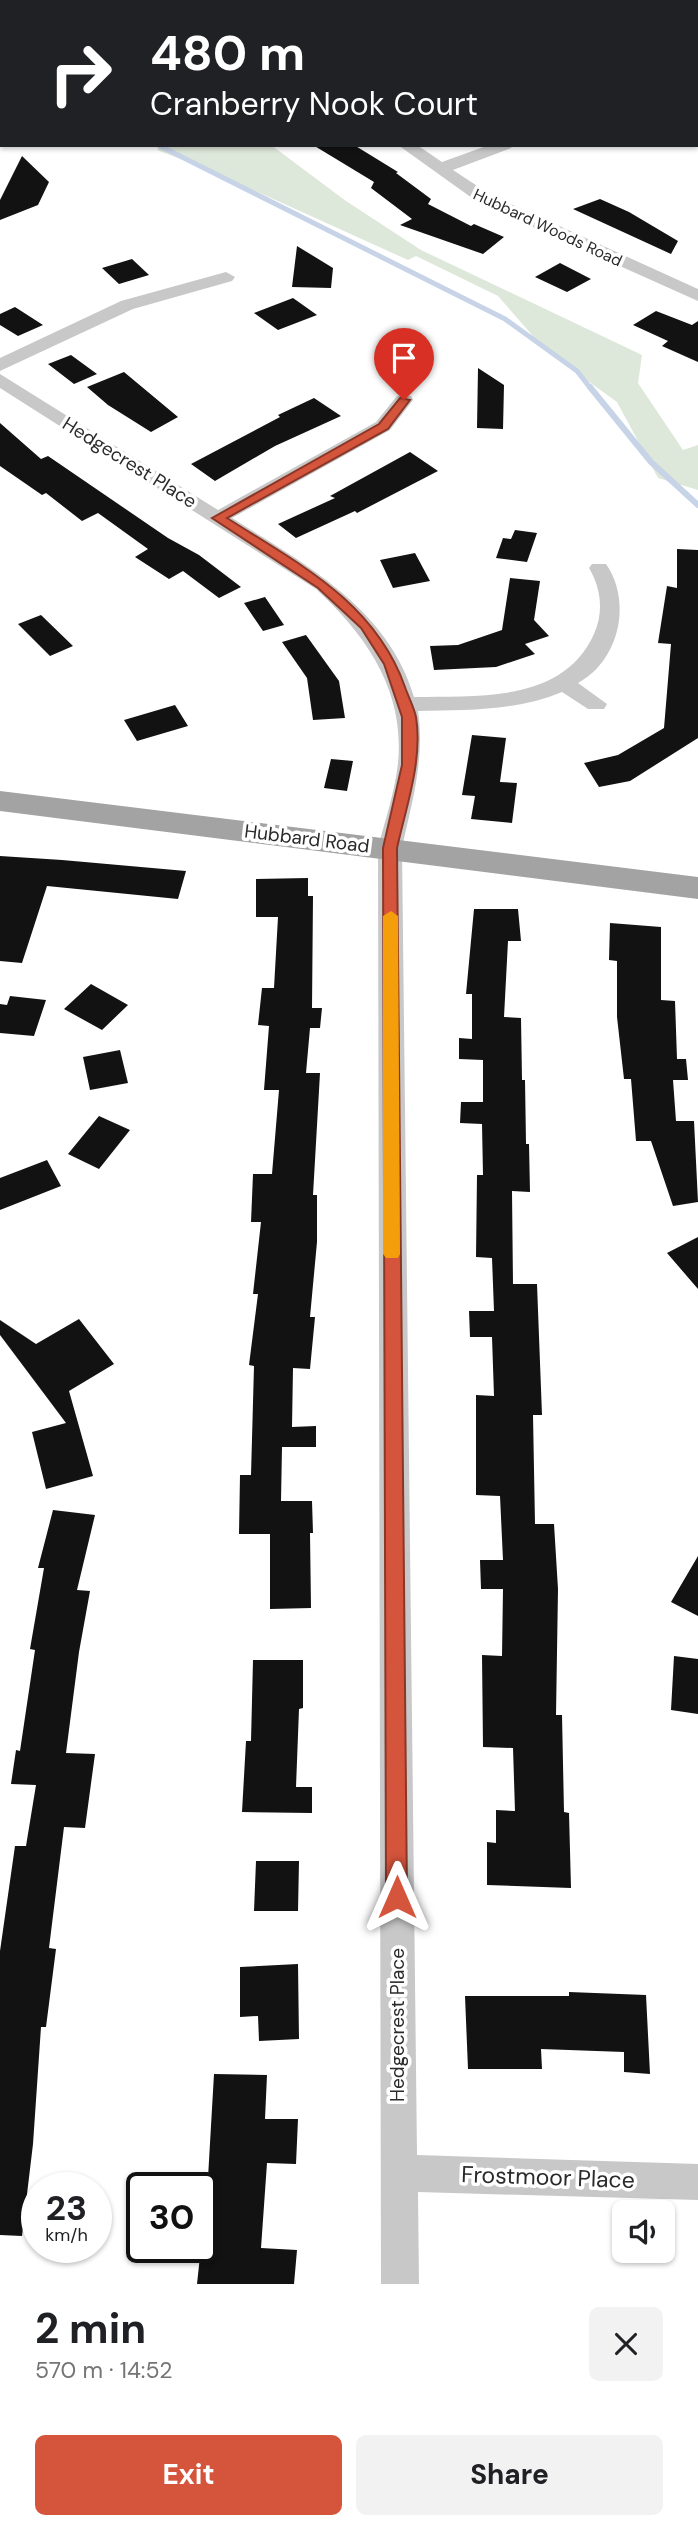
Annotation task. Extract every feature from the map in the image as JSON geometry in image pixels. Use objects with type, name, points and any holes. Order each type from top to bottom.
[{"type":"main road","name":"Hubbard Road","points":[[0,801],[698,888]]},
{"type":"street","name":"Hubbard Woods Road","points":[[409,147],[485,200],[698,296]]},
{"type":"street","points":[[439,170],[500,147]]},
{"type":"street","points":[[0,365],[127,305],[226,277]]},
{"type":"street","name":"Hedgecrest Place","points":[[0,380],[323,585],[342,601],[377,642],[391,664],[407,704],[409,765],[390,848],[400,2284]]},
{"type":"street","points":[[218,518],[383,426],[404,400]]},
{"type":"street","points":[[407,704],[504,699],[547,691],[565,684],[581,672],[601,648],[607,632],[612,598],[610,587],[599,568]]},
{"type":"street","points":[[565,684],[596,704]]},
{"type":"street","name":"Frostmoor Place","points":[[398,2173],[698,2182]]},
{"type":"green space","points":[[160,147],[274,147],[346,201],[421,250],[642,355],[638,383],[683,450],[698,445],[698,490],[658,478],[617,402],[546,351],[498,296],[416,256],[408,260],[209,170],[157,150]]},
{"type":"building","points":[[316,147],[357,147],[398,172],[396,173],[431,199],[428,204],[471,226],[474,224],[504,237],[483,254],[400,225],[412,219],[371,188],[374,182]]},
{"type":"building","points":[[22,156],[49,182],[38,205],[0,220],[0,200]]},
{"type":"building","points":[[600,199],[629,212],[678,241],[671,254],[573,209]]},
{"type":"building","points":[[297,246],[333,268],[331,288],[292,287]]},
{"type":"building","points":[[132,259],[149,275],[119,284],[102,268]]},
{"type":"building","points":[[560,263],[591,279],[567,292],[535,277]]},
{"type":"building","points":[[293,298],[317,315],[278,330],[254,313]]},
{"type":"building","points":[[15,307],[43,325],[18,336],[0,325],[0,314]]},
{"type":"building","points":[[656,311],[692,325],[698,321],[698,362],[662,346],[668,341],[633,325]]},
{"type":"building","points":[[71,355],[97,374],[74,384],[48,364]]},
{"type":"building","points":[[478,368],[504,385],[503,429],[477,428]]},
{"type":"building","points":[[124,372],[178,417],[151,432],[108,405],[87,387]]},
{"type":"building","points":[[314,398],[341,416],[275,446],[215,481],[191,464],[280,417],[278,415]]},
{"type":"building","points":[[0,423],[41,459],[48,456],[168,538],[199,555],[241,587],[219,598],[183,571],[169,579],[135,557],[148,549],[98,513],[82,521],[46,493],[42,495],[0,466]]},
{"type":"building","points":[[410,452],[438,471],[357,513],[355,511],[296,538],[278,524],[335,498],[330,496]]},
{"type":"building","points":[[515,530],[537,533],[527,562],[496,558],[503,538],[511,539]]},
{"type":"building","points":[[677,549],[698,550],[698,738],[630,781],[599,787],[584,763],[618,755],[664,728],[671,644],[658,643],[667,586],[677,588]]},
{"type":"building","points":[[415,553],[430,581],[393,588],[380,560]]},
{"type":"building","points":[[510,578],[540,581],[534,620],[549,636],[525,644],[535,654],[496,667],[434,670],[430,646],[458,645],[502,630]]},
{"type":"building","points":[[265,597],[284,625],[263,631],[244,603]]},
{"type":"building","points":[[41,615],[73,646],[50,656],[18,624]]},
{"type":"building","points":[[306,635],[339,681],[345,718],[313,720],[307,678],[282,642]]},
{"type":"building","points":[[175,705],[188,726],[137,741],[124,720]]},
{"type":"building","points":[[472,735],[506,738],[500,782],[517,783],[512,823],[471,819],[475,796],[462,795]]},
{"type":"building","points":[[331,759],[353,761],[347,791],[324,788]]},
{"type":"building","points":[[0,856],[186,871],[178,899],[47,886],[22,963],[0,961]]},
{"type":"building","points":[[308,878],[308,896],[313,896],[312,1008],[322,1008],[320,1028],[310,1028],[306,1073],[320,1073],[313,1195],[317,1195],[317,1242],[310,1317],[315,1317],[310,1369],[293,1368],[292,1427],[316,1426],[316,1447],[282,1447],[281,1501],[312,1501],[311,1608],[270,1609],[270,1534],[239,1534],[240,1475],[251,1475],[254,1366],[249,1365],[258,1294],[253,1294],[261,1222],[251,1222],[253,1174],[272,1174],[279,1090],[264,1090],[269,1026],[258,1025],[262,988],[274,988],[278,917],[256,917],[256,879]]},
{"type":"building","points":[[474,909],[518,909],[521,941],[508,941],[504,1017],[521,1018],[522,1080],[525,1080],[530,1192],[512,1191],[513,1284],[537,1284],[542,1415],[533,1415],[535,1524],[554,1524],[558,1589],[556,1715],[562,1715],[564,1812],[569,1813],[571,1888],[487,1885],[487,1842],[496,1843],[496,1810],[515,1811],[513,1748],[483,1747],[482,1655],[502,1656],[503,1589],[481,1589],[480,1560],[503,1560],[500,1496],[476,1495],[476,1395],[494,1396],[492,1337],[470,1337],[469,1311],[494,1311],[492,1258],[476,1257],[477,1175],[483,1175],[482,1124],[460,1123],[461,1102],[483,1102],[483,1060],[459,1059],[459,1038],[472,1039],[472,994],[466,994]]},
{"type":"building","points":[[610,923],[661,927],[661,1000],[675,1001],[677,1059],[686,1059],[688,1080],[673,1080],[676,1121],[694,1121],[698,1202],[673,1206],[651,1141],[636,1141],[631,1079],[624,1079],[617,1017],[617,961],[609,960]]},
{"type":"building","points":[[91,984],[128,1005],[102,1030],[64,1009]]},
{"type":"building","points":[[10,996],[46,1000],[34,1036],[0,1033],[0,1004],[7,1005]]},
{"type":"building","points":[[120,1050],[128,1083],[90,1090],[83,1057]]},
{"type":"building","points":[[99,1116],[130,1130],[99,1169],[68,1154]]},
{"type":"building","points":[[47,1160],[61,1186],[0,1210],[0,1178]]},
{"type":"building","points":[[698,1237],[698,1289],[667,1253]]},
{"type":"building","points":[[79,1319],[114,1364],[69,1391],[93,1476],[46,1489],[32,1432],[66,1423],[0,1335],[0,1320],[36,1344]]},
{"type":"building","points":[[53,1510],[95,1515],[77,1590],[90,1591],[66,1753],[95,1754],[85,1828],[64,1827],[49,1948],[56,1949],[46,2027],[41,2027],[30,2172],[21,2172],[21,2236],[0,2235],[0,1951],[15,1846],[26,1846],[36,1785],[11,1784],[16,1750],[20,1751],[35,1650],[30,1649],[44,1568],[38,1568]]},
{"type":"building","points":[[698,1556],[698,1616],[671,1602]]},
{"type":"building","points":[[674,1656],[698,1659],[698,1714],[671,1710]]},
{"type":"building","points":[[253,1660],[303,1660],[303,1708],[299,1709],[296,1787],[312,1787],[312,1813],[242,1812],[246,1741],[251,1741]]},
{"type":"building","points":[[256,1861],[299,1861],[298,1911],[254,1911]]},
{"type":"building","points":[[298,1964],[299,2039],[259,2041],[258,2016],[240,2017],[240,1967]]},
{"type":"building","points":[[569,1992],[646,1995],[650,2074],[624,2072],[624,2052],[541,2049],[542,2069],[468,2069],[465,1996],[569,1996]]},
{"type":"building","points":[[214,2074],[267,2075],[265,2119],[298,2119],[296,2164],[267,2163],[261,2248],[297,2250],[294,2284],[197,2284],[199,2263],[217,2263],[217,2172],[208,2172]]},
{"type":"waterway","points":[[162,147],[505,319],[577,371],[591,389]]},
{"type":"waterway","points":[[590,387],[651,462],[698,505]]},
{"type":"slow traffic","points":[[391,916],[392,1254]]},
{"type":"route","points":[[397,1897],[390,848],[409,765],[409,717],[407,704],[391,664],[366,625],[323,585],[218,518],[383,426],[394,417],[404,400]]}]
